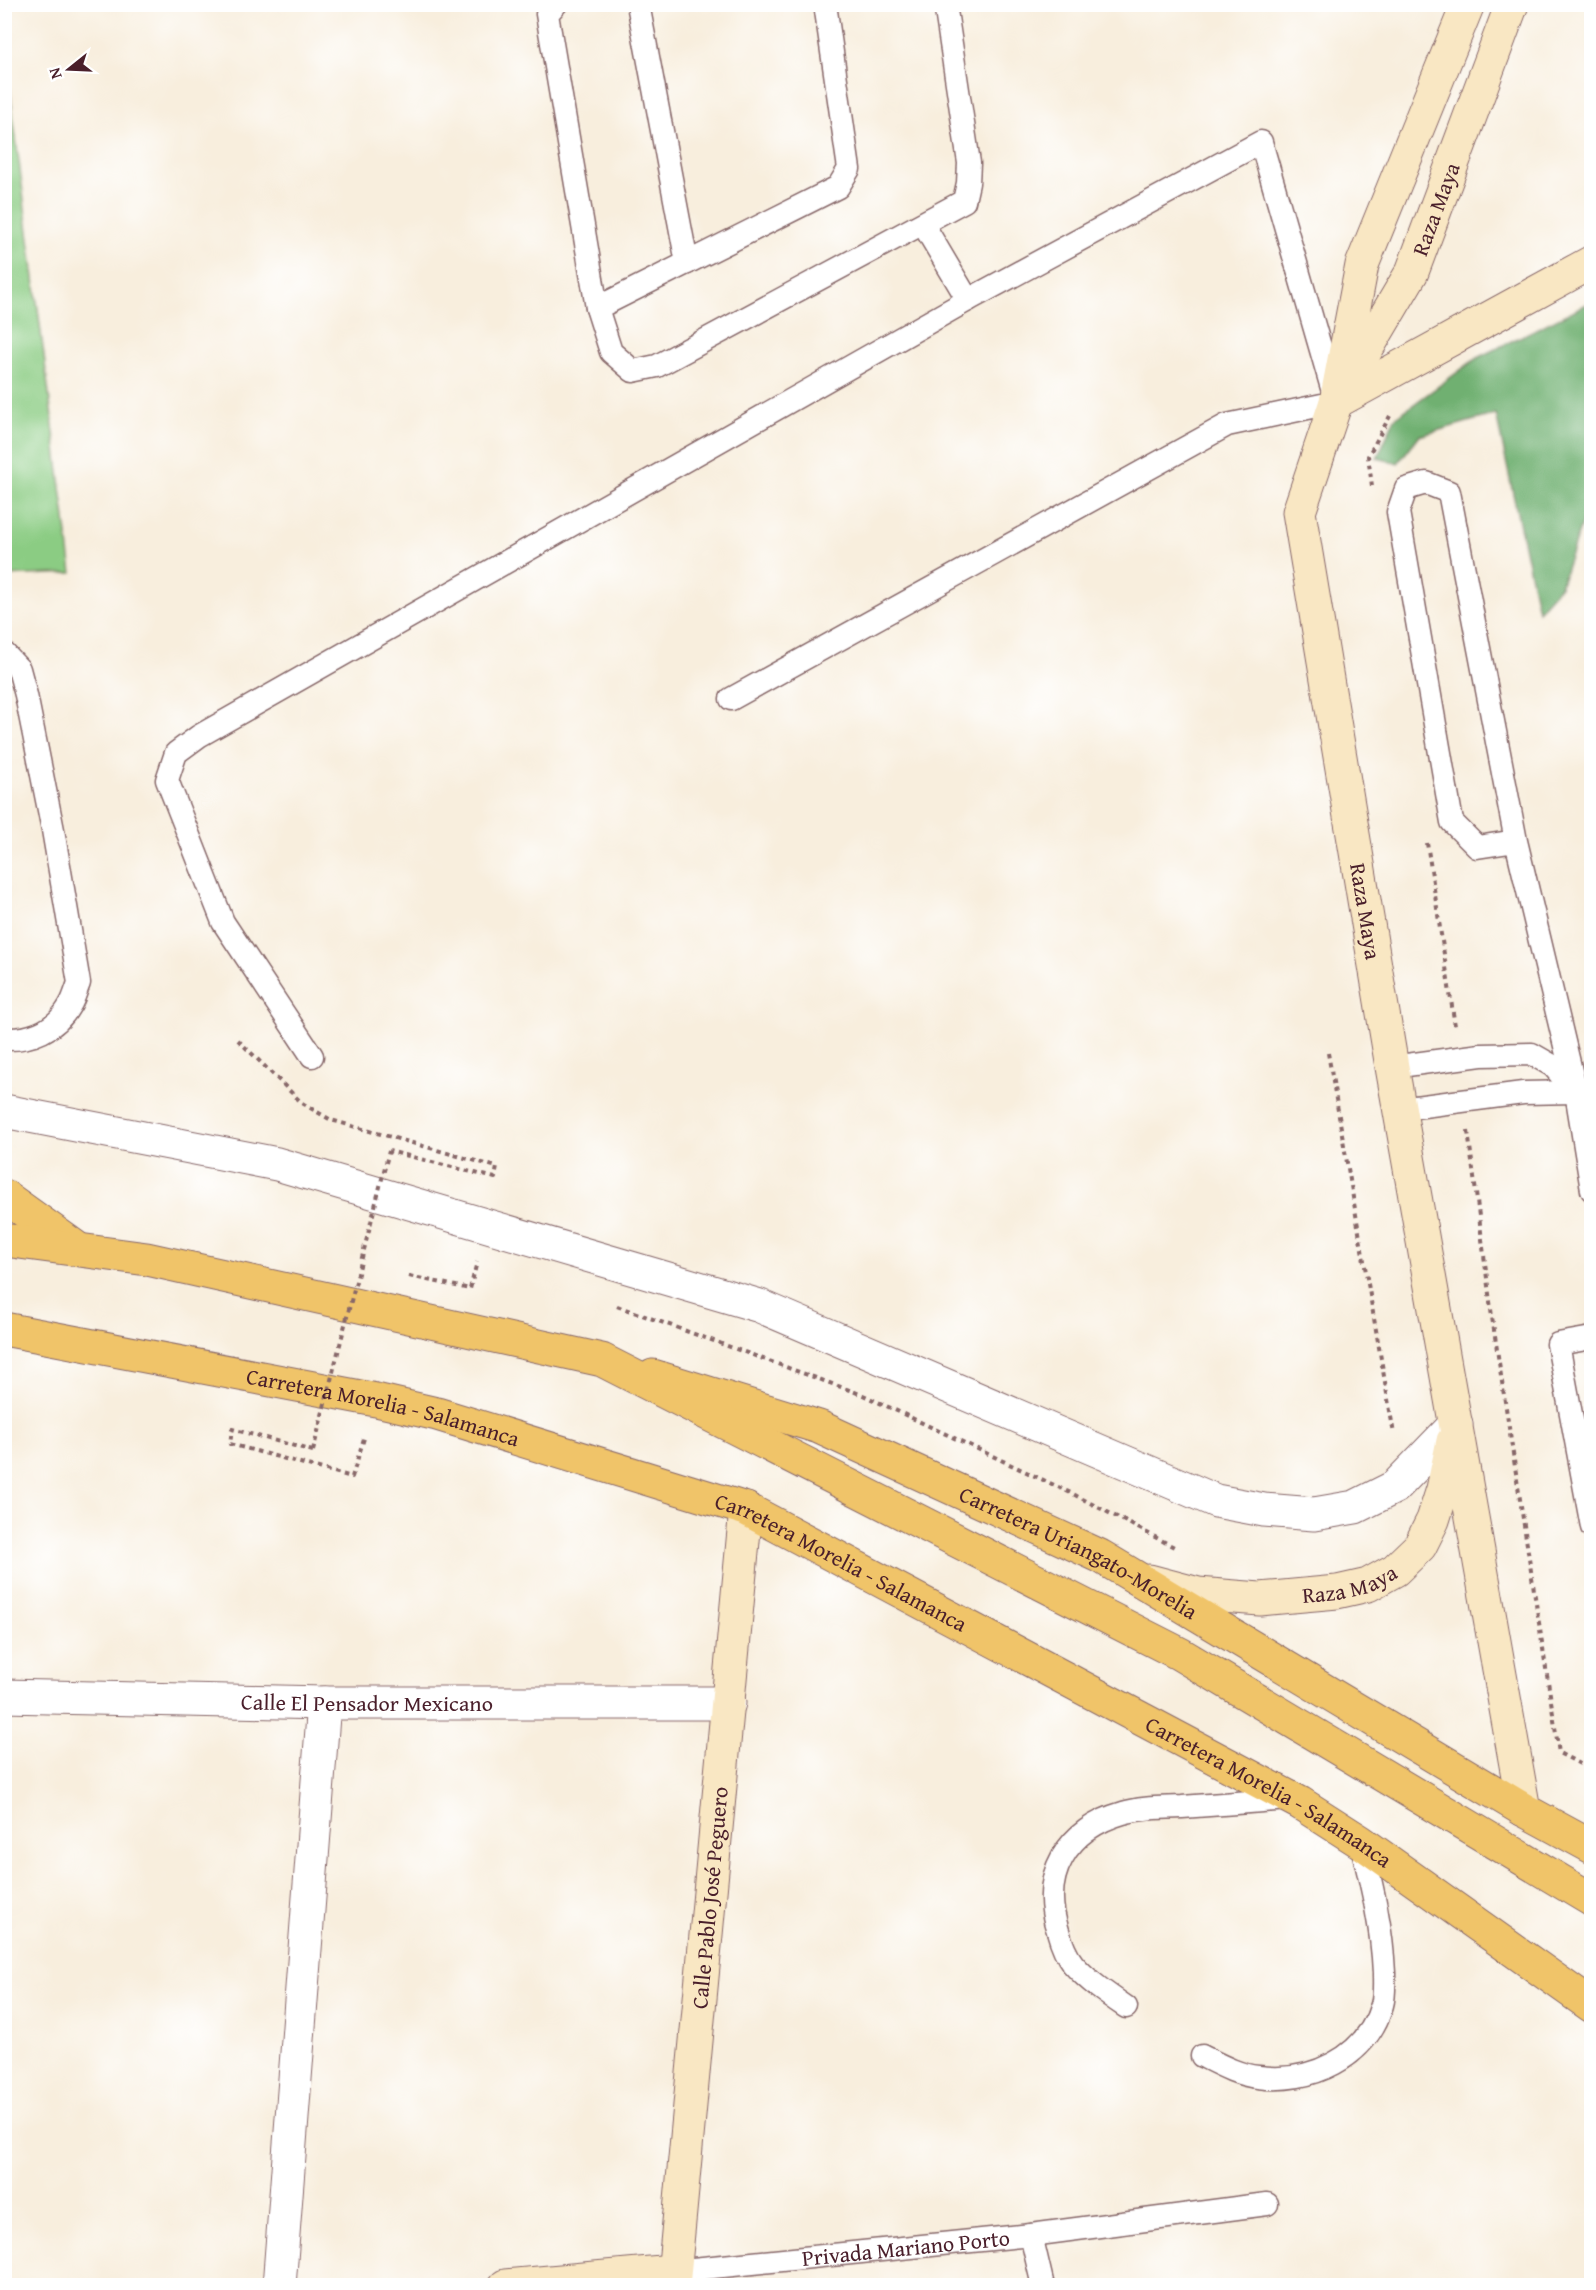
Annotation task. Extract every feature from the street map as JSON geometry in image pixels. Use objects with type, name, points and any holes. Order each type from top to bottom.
[{"type":"main road","points":[[4,1196],[79,1250]]},
{"type":"main road","points":[[4,1240],[147,1259],[602,1360],[1180,1654],[1592,1900]]},
{"type":"main road","name":"Carretera Morelia - Salamanca","points":[[4,1329],[376,1400],[437,1414],[746,1509],[1292,1799],[1361,1842],[1592,2006]]},
{"type":"main road","name":"Carretera Uriangato-Morelia","points":[[602,1360],[819,1427],[1100,1557],[1524,1810],[1592,1847]]},
{"type":"street","name":"Raza Maya","points":[[1468,4],[1362,265],[1336,402],[1299,512],[1392,1067],[1524,1810]]},
{"type":"street","name":"Raza Maya","points":[[1336,402],[1412,272],[1512,4]]},
{"type":"street","points":[[1336,402],[1592,262]]},
{"type":"street","points":[[4,1111],[277,1164],[760,1306],[1226,1503],[1264,1510],[1314,1514],[1355,1507],[1395,1487],[1456,1424]]},
{"type":"street","name":"Raza Maya","points":[[1141,1580],[1198,1594],[1260,1599],[1338,1592],[1368,1585],[1395,1569],[1420,1546],[1433,1520],[1443,1489],[1456,1424]]},
{"type":"street","name":"Calle Pablo José Peguero","points":[[673,2278],[746,1509]]},
{"type":"street","name":"Calle El Pensador Mexicano","points":[[4,1696],[324,1703],[729,1703]]},
{"type":"street","points":[[279,2286],[324,1703]]},
{"type":"street","points":[[504,2286],[673,2278]]},
{"type":"lane","points":[[556,4],[547,14],[597,308],[611,352],[633,371],[657,366],[964,201],[969,163],[945,4]]},
{"type":"lane","points":[[638,4],[687,263]]},
{"type":"lane","points":[[597,308],[838,186],[849,169],[825,4]]},
{"type":"lane","points":[[312,1056],[223,922],[167,780],[176,753],[199,736],[968,300],[1261,142],[1336,402],[1227,424],[730,699]]},
{"type":"lane","points":[[923,224],[968,300]]},
{"type":"lane","points":[[1516,841],[1478,847],[1452,822],[1398,512],[1406,489],[1426,483],[1449,492],[1516,841],[1576,1092],[1590,1176]]},
{"type":"lane","points":[[4,653],[19,669],[26,695],[53,830],[79,983],[70,1006],[48,1029],[23,1039],[4,1038]]},
{"type":"lane","points":[[1392,1067],[1481,1055],[1532,1054],[1553,1066],[1576,1092]]},
{"type":"lane","points":[[1400,1109],[1522,1093],[1576,1092]]},
{"type":"lane","points":[[1592,1338],[1558,1344],[1592,1527]]},
{"type":"lane","points":[[1125,2007],[1092,1983],[1072,1962],[1060,1940],[1052,1915],[1050,1892],[1067,1848],[1080,1833],[1103,1820],[1142,1808],[1292,1799]]},
{"type":"lane","points":[[1203,2056],[1233,2071],[1287,2078],[1338,2063],[1360,2045],[1373,2027],[1383,2004],[1384,1982],[1377,1904],[1361,1842]]},
{"type":"lane","name":"Privada Mariano Porto","points":[[673,2278],[1267,2204]]},
{"type":"lane","points":[[1031,2235],[1043,2286]]},
{"type":"path","points":[[238,1040],[302,1103],[331,1120],[497,1167],[495,1178],[389,1151],[313,1451],[232,1429],[230,1444],[352,1477],[376,1400]]},
{"type":"path","points":[[1328,1053],[1395,1442]]},
{"type":"path","points":[[1467,1124],[1492,1317],[1559,1753],[1592,1770]]},
{"type":"path","points":[[405,1275],[470,1289],[486,1225]]},
{"type":"path","points":[[477,1262],[488,1264]]},
{"type":"path","points":[[617,1305],[863,1395],[1073,1494],[1186,1553]]},
{"type":"green space","points":[[5,53],[72,573],[5,576]]},
{"type":"green space","points":[[1591,302],[1591,496],[1560,586],[1538,611],[1496,414],[1419,436],[1398,463],[1377,458],[1395,418],[1477,358]]}]
